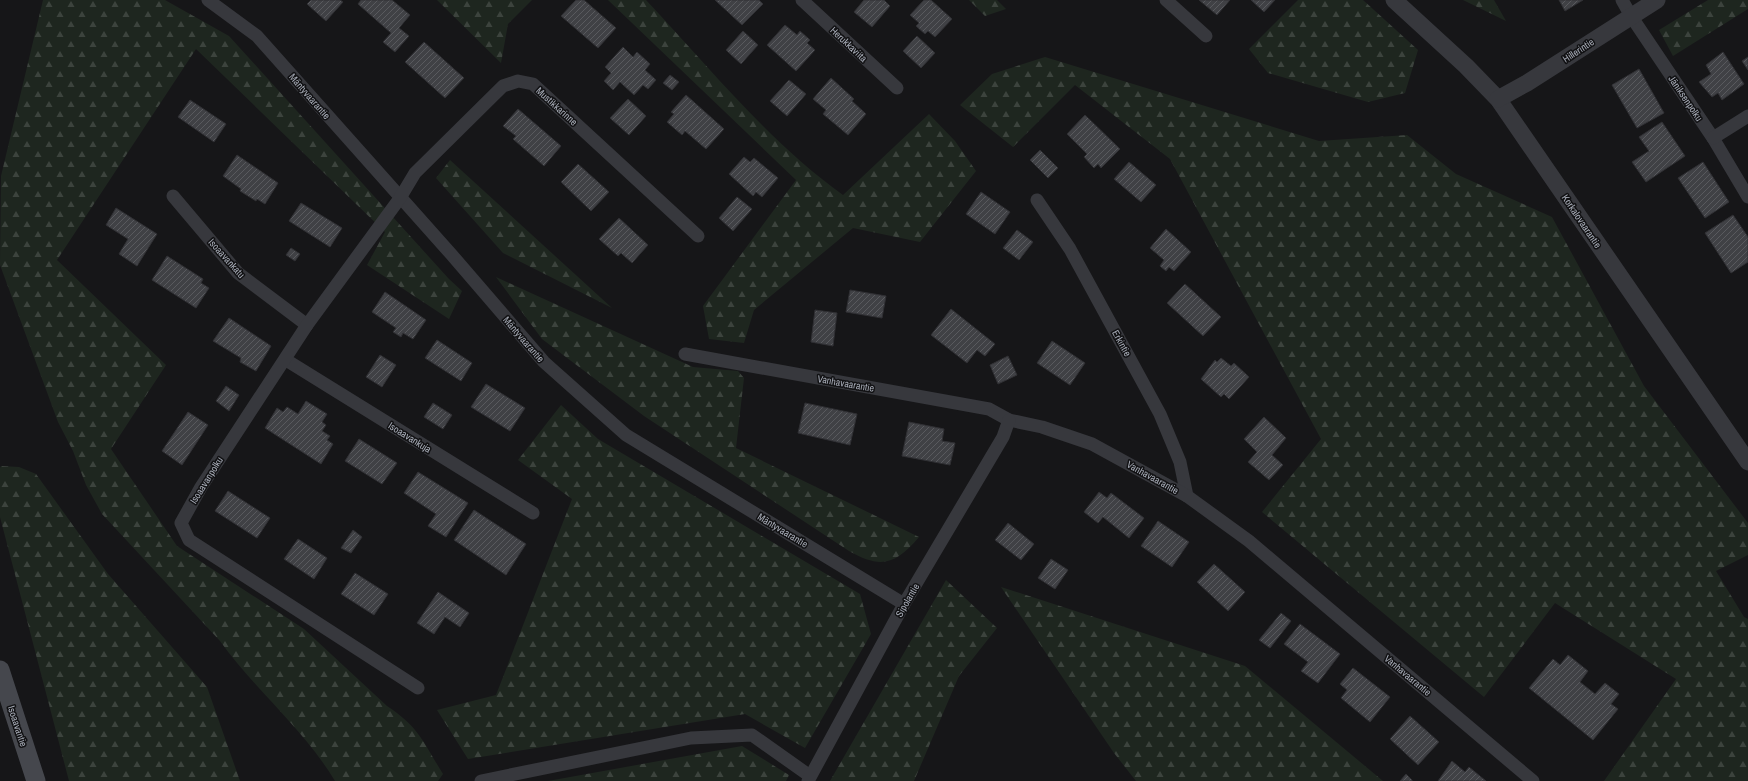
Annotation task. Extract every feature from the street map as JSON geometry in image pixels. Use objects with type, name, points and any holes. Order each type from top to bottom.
[{"type":"main road","name":"Isoaavantie","points":[[0,670],[36,781]]},
{"type":"street","name":"Mäntyvaarantie","points":[[208,0],[257,36],[544,362],[626,436],[904,604]]},
{"type":"street","name":"Herukkaviita","points":[[802,0],[897,88]]},
{"type":"street","points":[[1166,0],[1206,36]]},
{"type":"street","name":"Korkalovaarantie","points":[[1394,0],[1466,66],[1498,99],[1748,462]]},
{"type":"street","name":"Jäniksenpolku","points":[[1622,0],[1631,16],[1713,138],[1748,196]]},
{"type":"street","name":"Hillerintie","points":[[1498,99],[1527,84],[1657,0]]},
{"type":"street","name":"Mustikkarinne","points":[[400,198],[415,173],[490,97],[503,86],[518,81],[533,84],[698,236]]},
{"type":"street","points":[[1713,138],[1748,116]]},
{"type":"street","name":"Isoaavankatu","points":[[173,196],[238,273],[308,325]]},
{"type":"street","name":"Isoaavanpolku","points":[[400,198],[308,325],[201,487],[181,523],[189,540],[418,688]]},
{"type":"street","name":"Erkintie","points":[[1037,200],[1070,249],[1157,408],[1180,462],[1187,496]]},
{"type":"street","name":"Vanhavaarantie","points":[[685,354],[989,409],[1009,420],[1042,427],[1092,444],[1187,496],[1249,541],[1533,781]]},
{"type":"street","name":"Isoaavankuja","points":[[286,360],[534,513]]},
{"type":"street","name":"Sipolantie","points":[[809,779],[904,604],[1002,437],[1009,420]]},
{"type":"street","points":[[482,781],[691,738],[752,735],[809,779]]},
{"type":"green space","points":[[43,0],[165,0],[229,36],[449,279],[462,291],[449,319],[367,265],[385,232],[196,49],[57,260],[166,365],[111,449],[177,546],[304,629],[387,706],[407,721],[420,736],[443,774],[438,781],[335,781],[309,744],[249,677],[220,641],[102,514],[86,485],[73,451],[58,422],[0,265],[1,176]]},
{"type":"green space","points":[[437,0],[532,0],[508,24],[501,63]]},
{"type":"green space","points":[[608,0],[646,0],[764,127],[789,151],[843,195],[929,114],[955,141],[976,171],[920,242],[853,228],[754,310],[744,343],[709,339],[703,306],[796,180]]},
{"type":"green space","points":[[969,0],[997,0],[1006,9],[985,16]]},
{"type":"green space","points":[[1298,0],[1363,0],[1418,50],[1405,93],[1368,102],[1268,73],[1249,49]]},
{"type":"green space","points":[[1463,0],[1494,0],[1506,21]]},
{"type":"green space","points":[[1708,0],[1748,0],[1748,9],[1673,56],[1659,30]]},
{"type":"green space","points":[[1045,57],[1319,141],[1407,135],[1456,174],[1552,217],[1644,386],[1748,523],[1748,555],[1716,571],[1744,617],[1748,619],[1748,781],[1604,781],[1676,679],[1555,603],[1484,697],[1262,512],[1321,439],[1170,159],[1075,85],[1013,147],[960,105],[992,74]]},
{"type":"green space","points":[[450,160],[612,308],[503,253],[436,178]]},
{"type":"green space","points":[[496,277],[693,367],[738,371],[744,378],[736,448],[919,537],[902,554],[887,561],[879,562],[870,560],[849,551],[644,416],[542,339]]},
{"type":"green space","points":[[561,405],[598,439],[860,594],[871,634],[805,748],[745,714],[468,759],[437,710],[496,695],[572,499],[518,460]]},
{"type":"green space","points":[[1,466],[19,467],[36,474],[108,574],[207,687],[240,781],[69,781],[0,517]]},
{"type":"green space","points":[[946,580],[997,628],[959,676],[914,781],[830,781]]},
{"type":"green space","points":[[1001,587],[1245,666],[1383,781],[1136,781],[1114,753]]},
{"type":"green space","points":[[742,746],[789,775],[786,781],[548,781]]},
{"type":"building","points":[[311,0],[340,0],[343,2],[326,21],[307,4]]},
{"type":"building","points":[[361,0],[392,0],[410,15],[399,28],[409,36],[395,52],[383,42],[391,33],[358,4]]},
{"type":"building","points":[[576,0],[584,0],[616,28],[598,48],[561,16]]},
{"type":"building","points":[[715,0],[759,0],[763,4],[742,25]]},
{"type":"building","points":[[864,0],[884,0],[890,6],[872,27],[854,12]]},
{"type":"building","points":[[924,0],[931,0],[952,19],[935,37],[928,31],[925,34],[916,26],[919,23],[910,15]]},
{"type":"building","points":[[1199,0],[1230,0],[1217,15]]},
{"type":"building","points":[[1251,0],[1275,0],[1264,12]]},
{"type":"building","points":[[1559,0],[1583,0],[1565,11]]},
{"type":"building","points":[[785,25],[797,35],[800,31],[810,40],[807,43],[815,50],[796,71],[767,45]]},
{"type":"building","points":[[743,31],[758,45],[741,64],[726,50]]},
{"type":"building","points":[[917,36],[935,53],[921,68],[903,51]]},
{"type":"building","points":[[424,42],[464,78],[445,98],[405,62]]},
{"type":"building","points":[[623,47],[633,57],[637,52],[650,64],[645,70],[656,80],[648,89],[643,85],[634,95],[620,82],[613,90],[604,81],[611,73],[605,67]]},
{"type":"building","points":[[1723,52],[1744,84],[1722,100],[1718,93],[1712,97],[1699,82],[1711,74],[1706,65]]},
{"type":"building","points":[[1748,57],[1748,70],[1742,61]]},
{"type":"building","points":[[1639,69],[1664,113],[1637,128],[1612,85]]},
{"type":"building","points":[[670,75],[679,82],[672,90],[663,83]]},
{"type":"building","points":[[831,78],[854,99],[852,101],[866,114],[848,135],[823,114],[826,110],[813,99]]},
{"type":"building","points":[[789,80],[806,94],[787,116],[770,101]]},
{"type":"building","points":[[686,95],[724,129],[706,149],[685,131],[682,135],[667,122],[674,114],[671,112]]},
{"type":"building","points":[[628,99],[646,116],[629,135],[610,118]]},
{"type":"building","points":[[190,100],[226,124],[214,142],[178,117]]},
{"type":"building","points":[[518,109],[561,146],[544,166],[513,139],[516,136],[503,126]]},
{"type":"building","points":[[1085,115],[1120,149],[1101,168],[1098,164],[1094,168],[1084,157],[1087,154],[1067,134]]},
{"type":"building","points":[[1662,122],[1685,156],[1646,182],[1632,162],[1649,151],[1639,137]]},
{"type":"building","points":[[1040,150],[1058,168],[1048,178],[1030,160]]},
{"type":"building","points":[[237,155],[278,183],[265,204],[257,199],[256,201],[240,191],[241,189],[223,176]]},
{"type":"building","points":[[744,157],[750,162],[754,158],[778,178],[762,197],[756,192],[753,196],[729,174]]},
{"type":"building","points":[[1129,162],[1156,185],[1141,202],[1114,179]]},
{"type":"building","points":[[1703,162],[1729,202],[1705,218],[1678,178]]},
{"type":"building","points":[[578,164],[609,192],[591,211],[561,182]]},
{"type":"building","points":[[981,192],[1010,212],[995,234],[966,214]]},
{"type":"building","points":[[737,197],[752,209],[733,231],[719,218]]},
{"type":"building","points":[[301,203],[342,228],[330,247],[289,221]]},
{"type":"building","points":[[116,208],[157,234],[137,266],[119,254],[128,239],[106,225]]},
{"type":"building","points":[[1733,215],[1748,237],[1748,262],[1731,273],[1705,233]]},
{"type":"building","points":[[619,218],[648,245],[632,263],[621,253],[618,256],[599,239]]},
{"type":"building","points":[[1166,229],[1191,252],[1174,271],[1169,267],[1166,271],[1160,266],[1164,260],[1150,248]]},
{"type":"building","points":[[1017,230],[1033,242],[1019,260],[1003,248]]},
{"type":"building","points":[[291,248],[300,254],[295,261],[286,255]]},
{"type":"building","points":[[167,256],[203,279],[201,283],[209,288],[196,308],[152,280]]},
{"type":"building","points":[[1185,284],[1221,317],[1203,336],[1167,303]]},
{"type":"building","points":[[850,290],[886,296],[882,318],[846,312]]},
{"type":"building","points":[[385,292],[426,320],[413,339],[403,333],[401,337],[393,332],[396,328],[372,312]]},
{"type":"building","points":[[951,309],[995,344],[985,356],[977,350],[967,363],[931,335]]},
{"type":"building","points":[[815,310],[837,313],[833,346],[811,342]]},
{"type":"building","points":[[229,318],[271,346],[256,371],[240,362],[241,358],[213,341]]},
{"type":"building","points":[[437,340],[472,363],[461,381],[425,358]]},
{"type":"building","points":[[1052,341],[1085,363],[1070,385],[1037,363]]},
{"type":"building","points":[[380,355],[396,365],[382,387],[366,377]]},
{"type":"building","points":[[1008,356],[1017,375],[998,384],[990,365]]},
{"type":"building","points":[[1221,358],[1231,366],[1234,363],[1249,377],[1229,399],[1224,394],[1221,397],[1201,379],[1215,360],[1217,362]]},
{"type":"building","points":[[486,384],[525,408],[510,431],[471,407]]},
{"type":"building","points":[[226,386],[239,395],[229,411],[216,401]]},
{"type":"building","points":[[306,401],[327,414],[322,422],[326,425],[322,431],[330,436],[327,440],[333,444],[321,464],[265,428],[277,408],[283,412],[287,407],[298,414]]},
{"type":"building","points":[[433,403],[452,415],[443,429],[424,417]]},
{"type":"building","points":[[805,403],[857,414],[850,445],[798,433]]},
{"type":"building","points":[[188,412],[208,425],[182,465],[162,451]]},
{"type":"building","points":[[1264,417],[1286,438],[1272,455],[1283,465],[1269,480],[1248,462],[1257,452],[1244,439]]},
{"type":"building","points":[[909,422],[944,429],[942,441],[955,443],[950,465],[902,456]]},
{"type":"building","points":[[359,439],[397,463],[382,484],[345,461]]},
{"type":"building","points":[[418,472],[468,503],[446,537],[428,526],[436,514],[404,493]]},
{"type":"building","points":[[228,491],[270,518],[257,538],[215,511]]},
{"type":"building","points":[[1099,492],[1107,498],[1111,493],[1144,518],[1129,538],[1103,517],[1098,523],[1084,512]]},
{"type":"building","points":[[474,510],[526,544],[506,575],[454,540]]},
{"type":"building","points":[[1158,521],[1189,542],[1172,567],[1141,546]]},
{"type":"building","points":[[1008,523],[1034,544],[1021,560],[995,540]]},
{"type":"building","points":[[353,530],[362,537],[351,553],[341,548]]},
{"type":"building","points":[[298,539],[327,558],[314,579],[284,559]]},
{"type":"building","points":[[1051,559],[1068,570],[1055,589],[1038,578]]},
{"type":"building","points":[[1214,564],[1245,592],[1228,611],[1197,582]]},
{"type":"building","points":[[355,573],[388,594],[374,615],[341,594]]},
{"type":"building","points":[[438,592],[469,613],[460,627],[445,617],[434,634],[417,623]]},
{"type":"building","points":[[1281,613],[1291,621],[1270,648],[1259,640]]},
{"type":"building","points":[[1300,624],[1340,654],[1318,683],[1301,671],[1308,662],[1284,644]]},
{"type":"building","points":[[1568,655],[1588,671],[1580,682],[1595,694],[1605,683],[1619,694],[1611,704],[1618,709],[1593,740],[1529,688],[1553,659],[1560,665]]},
{"type":"building","points":[[1353,668],[1390,697],[1370,722],[1341,698],[1347,690],[1340,684]]},
{"type":"building","points":[[1410,716],[1439,742],[1418,765],[1390,739]]},
{"type":"building","points":[[1452,761],[1465,772],[1469,767],[1486,781],[1438,781]]},
{"type":"building","points":[[1406,774],[1412,781],[1400,781]]}]
